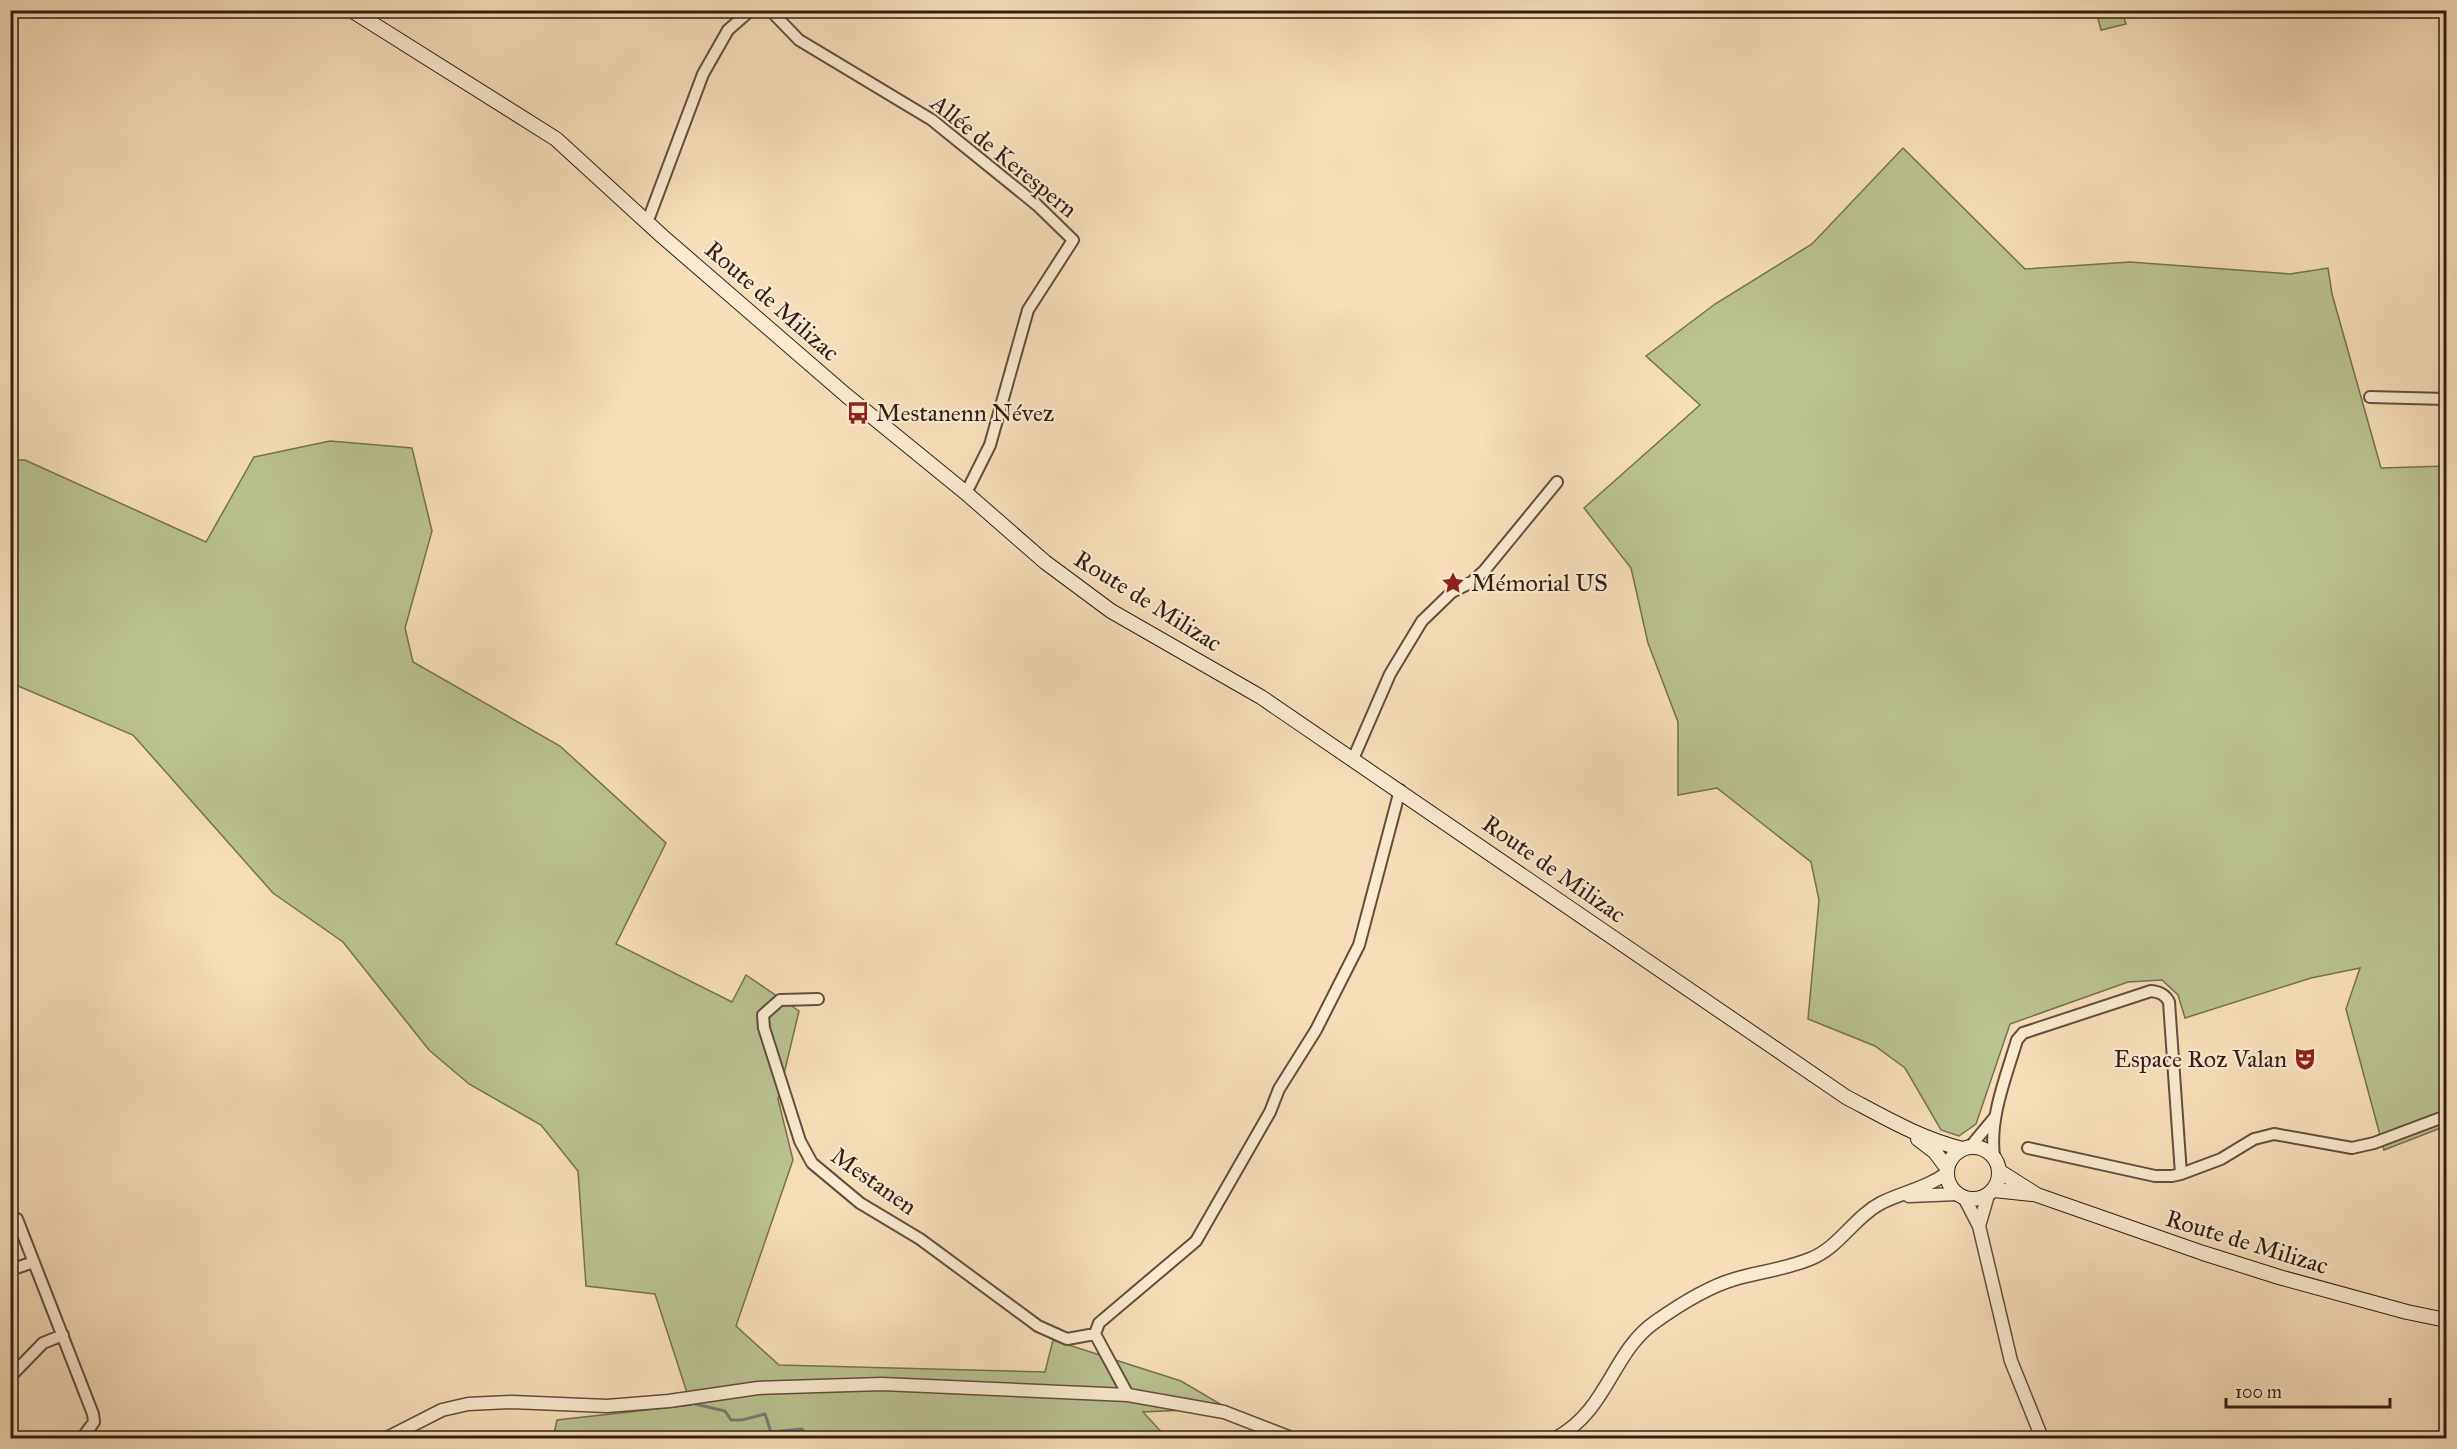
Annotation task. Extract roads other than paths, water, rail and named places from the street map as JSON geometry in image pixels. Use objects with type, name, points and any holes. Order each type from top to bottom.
[{"type":"main road","name":"Route de Milizac","points":[[351,10],[556,139],[645,221],[847,396],[966,493],[1045,562],[1111,611],[1261,697],[1846,1097],[1907,1130],[1944,1144],[1967,1148]]},
{"type":"main road","name":"Route de Milizac","points":[[1907,1130],[1935,1152],[1947,1171]]},
{"type":"main road","points":[[1967,1148],[1983,1149],[1994,1156],[1999,1171],[1998,1183],[1991,1192],[1973,1199],[1961,1196],[1950,1185],[1947,1171],[1951,1158],[1967,1148]]},
{"type":"main road","name":"Route de Milizac","points":[[1999,1171],[2037,1195],[2117,1224],[2278,1277],[2407,1312],[2446,1320]]},
{"type":"main road","name":"Route de Milizac","points":[[1991,1192],[2037,1195]]},
{"type":"street","points":[[645,221],[650,215],[703,74],[728,30],[751,10]]},
{"type":"street","name":"Allée de Kerespern","points":[[770,10],[799,40],[932,120],[1022,192],[1073,240],[1028,310],[990,445],[966,493]]},
{"type":"street","points":[[2370,397],[2446,399]]},
{"type":"street","points":[[1353,759],[1390,674],[1422,621],[1452,592],[1472,582],[1484,571],[1557,482]]},
{"type":"street","points":[[1128,1395],[1095,1334],[1099,1323],[1196,1241],[1270,1112],[1279,1089],[1316,1030],[1359,945],[1400,790]]},
{"type":"street","points":[[1994,1156],[1992,1141],[1995,1117],[2017,1040],[2023,1033],[2151,991],[2166,996],[2169,1002],[2181,1174]]},
{"type":"street","name":"Mestanen","points":[[818,999],[780,1000],[763,1015],[800,1141],[812,1163],[860,1203],[920,1239],[1038,1326],[1067,1339],[1095,1334]]},
{"type":"street","points":[[2028,1148],[2155,1176],[2172,1176],[2221,1159],[2254,1139],[2274,1134],[2352,1148],[2374,1143],[2446,1116]]},
{"type":"street","points":[[1967,1148],[1995,1117]]},
{"type":"street","points":[[1557,1438],[1571,1430],[1595,1405],[1639,1335],[1653,1323],[1688,1300],[1732,1280],[1811,1259],[1832,1247],[1880,1203],[1927,1186],[1947,1171]]},
{"type":"street","points":[[1979,1227],[1991,1192]]},
{"type":"street","points":[[1896,1197],[1961,1196],[1979,1227],[2011,1361],[2042,1438]]},
{"type":"street","points":[[17,1219],[93,1414],[94,1422],[82,1438]]},
{"type":"street","points":[[10,1270],[34,1262]]},
{"type":"street","points":[[10,1377],[43,1343],[63,1335]]},
{"type":"street","points":[[387,1438],[442,1410],[468,1404],[512,1402],[607,1406],[669,1401],[758,1388],[882,1384],[1128,1395],[1224,1412],[1291,1438]]},
{"type":"waterway","points":[[695,1404],[725,1411],[731,1420],[742,1420],[765,1414],[771,1432],[802,1429],[809,1438]]},
{"type":"place","name":"Mestanenn Névez","points":[[858,413]]},
{"type":"place","name":"Mémorial US","points":[[1453,583]]},
{"type":"place","name":"Espace Roz Valan","points":[[2305,1059]]}]
